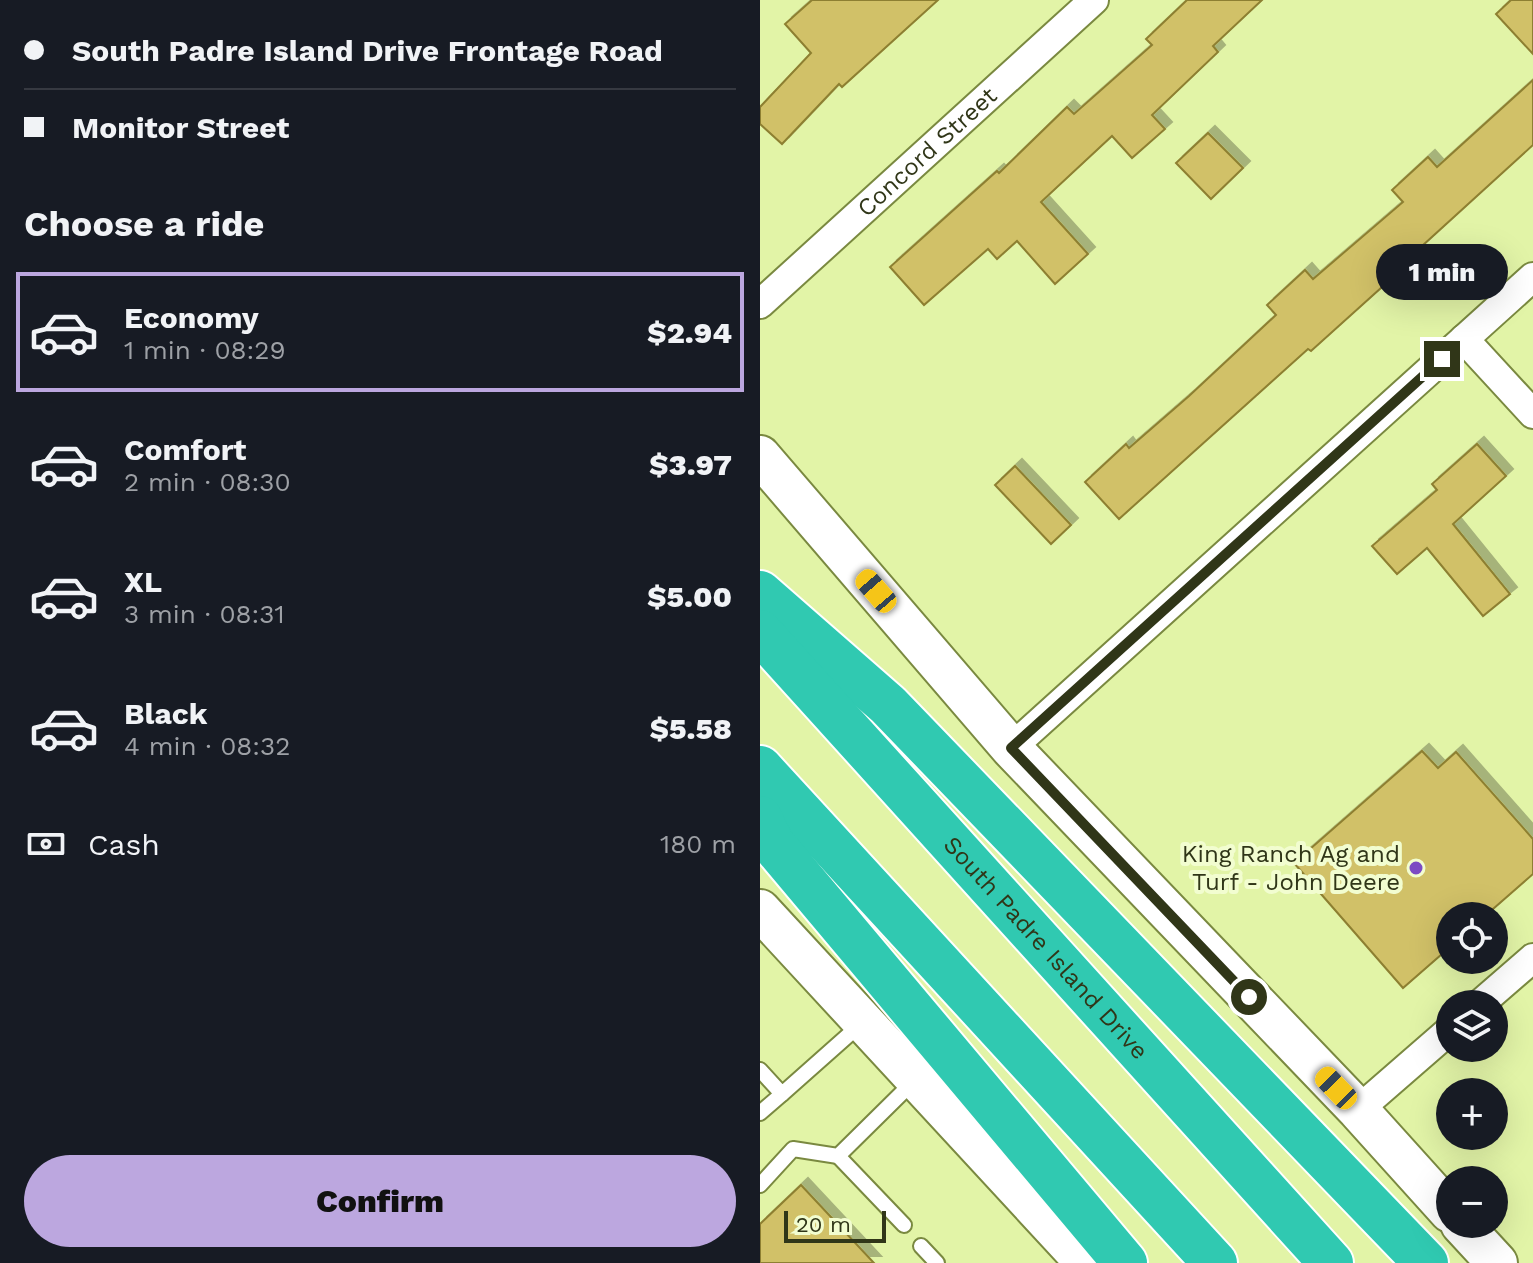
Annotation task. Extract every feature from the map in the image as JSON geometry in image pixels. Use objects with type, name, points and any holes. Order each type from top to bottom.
[{"type":"highway","points":[[760,593],[888,705],[1426,1263]]},
{"type":"highway","name":"South Padre Island Drive","points":[[760,632],[1331,1263]]},
{"type":"highway","points":[[760,768],[1215,1263]]},
{"type":"highway","points":[[760,818],[772,843],[1125,1263]]},
{"type":"main road","points":[[760,456],[1011,748],[1358,1110],[1436,1196]]},
{"type":"main road","points":[[760,910],[1086,1263]]},
{"type":"main road","points":[[1474,1238],[1497,1263]]},
{"type":"street","name":"Concord Street","points":[[760,304],[1094,0]]},
{"type":"street","points":[[1011,748],[1533,277]]},
{"type":"street","points":[[1464,339],[1533,414]]},
{"type":"street","points":[[1496,990],[1533,958]]},
{"type":"street","points":[[1358,1110],[1436,1042]]},
{"type":"lane","points":[[760,1113],[863,1022]]},
{"type":"lane","points":[[760,1070],[782,1094]]},
{"type":"lane","points":[[838,1156],[916,1079]]},
{"type":"lane","points":[[760,1185],[793,1149],[838,1156],[904,1225]]},
{"type":"lane","points":[[921,1246],[937,1263]]},
{"type":"building","points":[[812,0],[938,0],[842,87],[839,84],[782,144],[760,124],[760,107],[811,53],[785,24]]},
{"type":"building","points":[[1187,0],[1262,0],[1213,46],[1218,52],[1152,115],[1165,129],[1132,158],[1112,136],[1041,202],[1088,254],[1055,284],[1017,241],[997,259],[988,249],[924,305],[890,267],[997,171],[999,173],[1067,107],[1074,114],[1152,45],[1146,39]]},
{"type":"building","points":[[1511,0],[1533,0],[1533,54],[1496,14]]},
{"type":"building","points":[[1533,80],[1533,145],[1410,257],[1412,260],[1119,519],[1085,482],[1126,444],[1129,448],[1189,396],[1276,315],[1267,305],[1305,270],[1313,279],[1403,202],[1392,190],[1428,157],[1437,167]]},
{"type":"building","points":[[1208,133],[1243,168],[1211,199],[1176,163]]},
{"type":"building","points":[[1477,444],[1506,476],[1453,524],[1510,594],[1483,616],[1427,548],[1397,574],[1372,546],[1437,490],[1432,484]]},
{"type":"building","points":[[1015,466],[1071,525],[1051,544],[995,485]]},
{"type":"building","name":"King Ranch Ag and Turf - John Deere","points":[[1422,751],[1438,768],[1456,752],[1533,839],[1533,874],[1501,902],[1436,902],[1436,959],[1403,988],[1294,863]]},
{"type":"building","points":[[801,1185],[874,1263],[760,1263],[760,1224]]},
{"type":"place","name":"King Ranch Ag and Turf - John Deere","points":[[1416,868]]},
{"type":"route","points":[[1249,997],[1011,748],[1442,359]]}]
